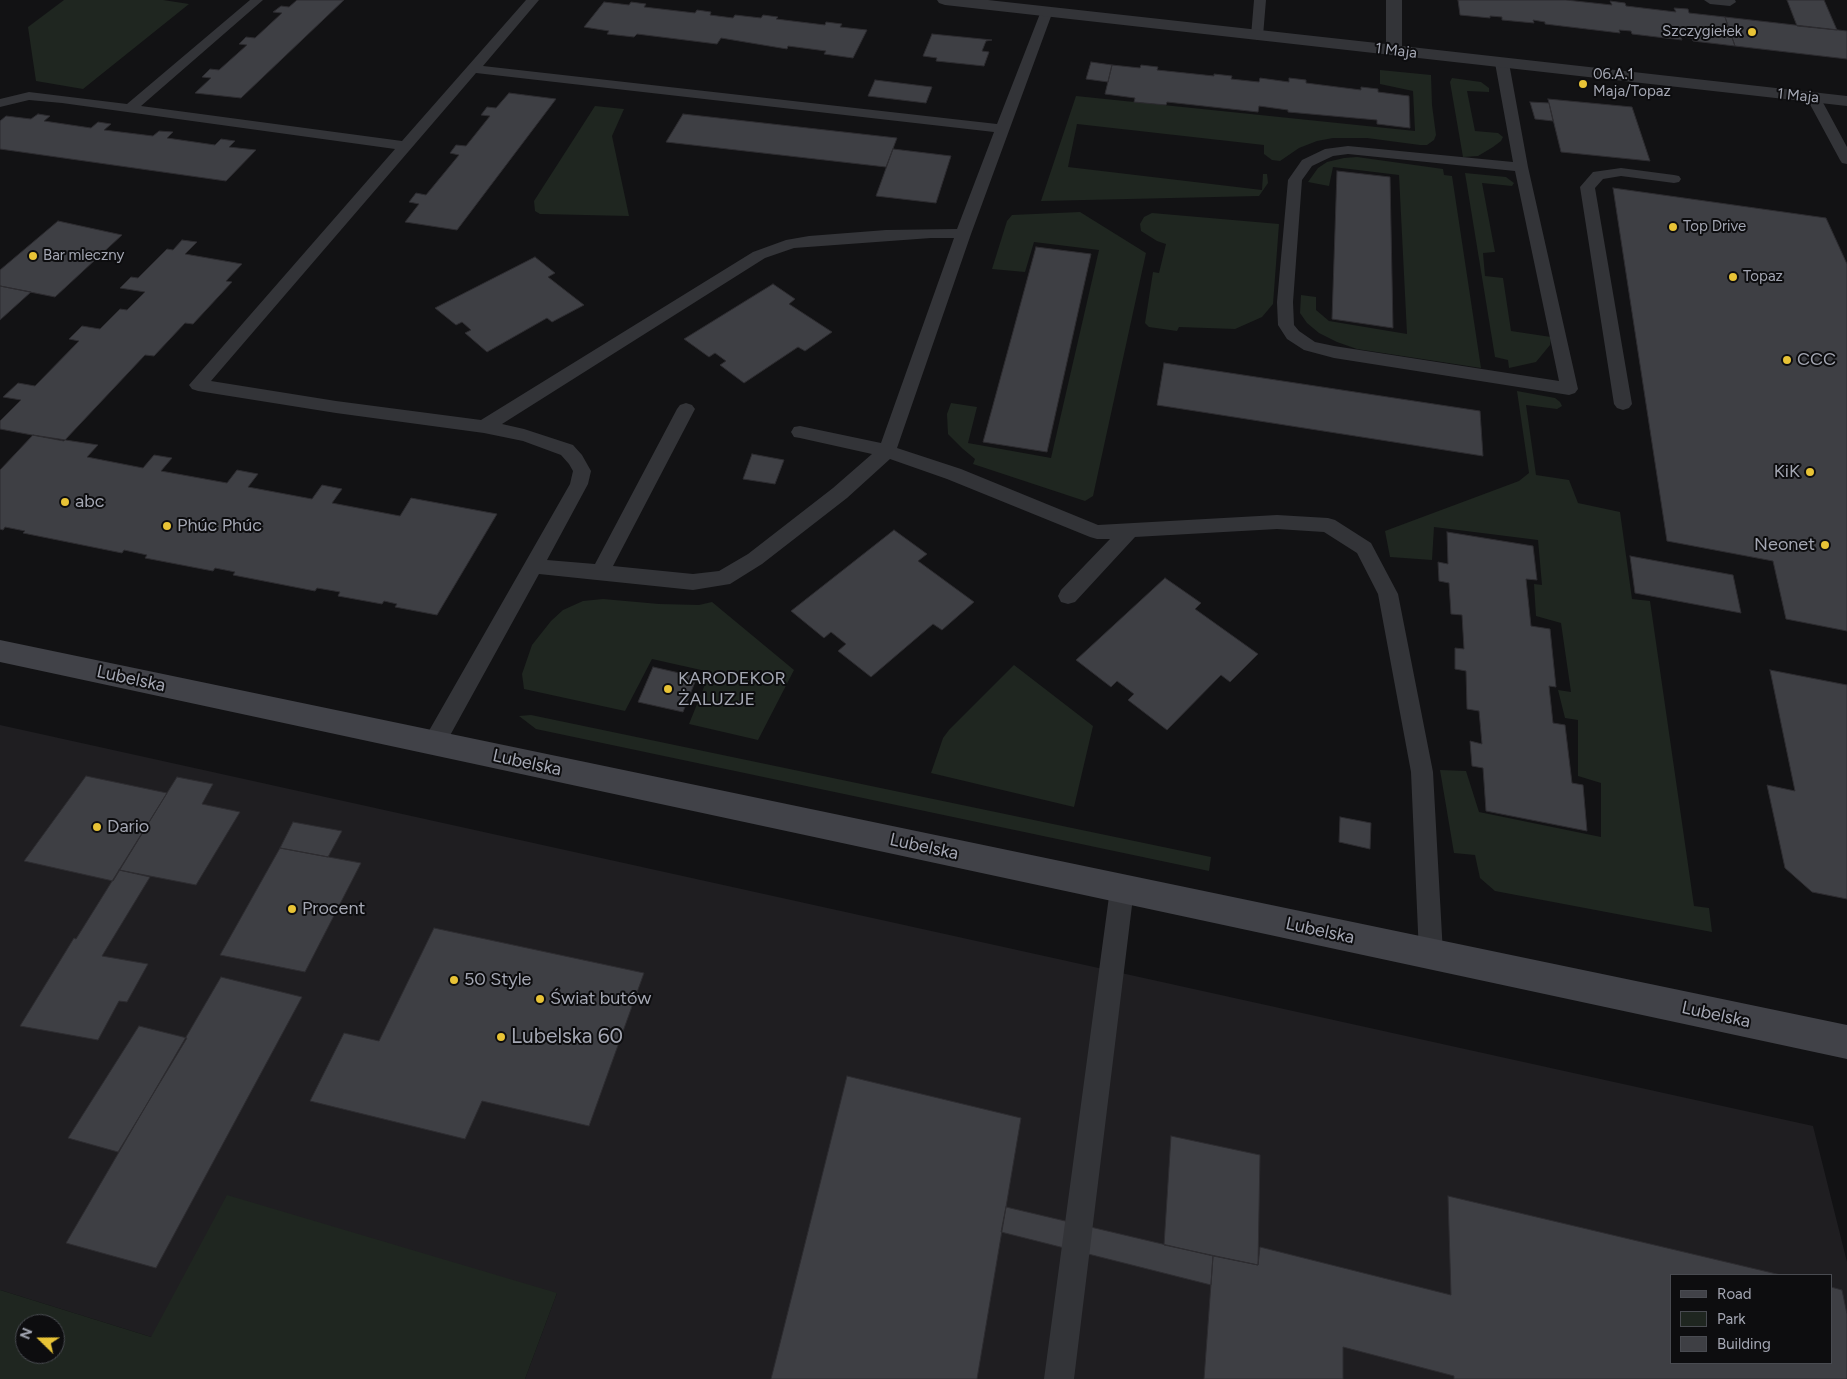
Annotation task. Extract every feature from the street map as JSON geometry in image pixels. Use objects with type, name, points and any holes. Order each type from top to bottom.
[{"type":"main road","name":"Lubelska","points":[[0,652],[1847,1042]]},
{"type":"street","name":"1 Maja","points":[[945,0],[1847,101]]},
{"type":"street","points":[[1394,0],[1394,51]]},
{"type":"lane","points":[[130,108],[257,0]]},
{"type":"lane","points":[[434,743],[579,484],[582,471],[576,460],[567,450],[524,435],[484,427],[336,407],[198,385],[533,0]]},
{"type":"lane","points":[[1257,36],[1260,0]]},
{"type":"lane","points":[[1710,0],[1730,2]]},
{"type":"lane","points":[[534,566],[693,582],[723,578],[755,559],[840,493],[887,451],[963,234],[1047,11]]},
{"type":"lane","points":[[1502,63],[1521,168],[1569,390],[1334,352],[1310,346],[1293,335],[1286,324],[1285,302],[1295,180],[1307,163],[1330,152],[1348,150],[1521,168]]},
{"type":"lane","points":[[473,69],[1003,129]]},
{"type":"lane","points":[[0,103],[29,96],[405,146]]},
{"type":"lane","points":[[1813,97],[1847,160]]},
{"type":"lane","points":[[1623,404],[1587,187],[1598,175],[1621,172],[1674,179]]},
{"type":"lane","points":[[484,427],[759,255],[791,244],[808,241],[886,235],[963,234]]},
{"type":"lane","points":[[600,573],[686,409]]},
{"type":"lane","points":[[800,432],[887,451],[954,474],[1097,532],[1277,522],[1328,525],[1364,548],[1388,594],[1422,772],[1431,954]]},
{"type":"lane","points":[[1068,596],[1130,530]]},
{"type":"lane","points":[[1059,1379],[1122,889]]},
{"type":"shaded area","points":[[0,725],[1813,1126],[1847,1262],[1847,1379],[525,1379],[557,1293],[151,1337],[0,1290]]},
{"type":"green space","points":[[64,0],[163,0],[189,4],[83,89],[36,81],[28,27]]},
{"type":"green space","points":[[1380,70],[1431,75],[1436,135],[1434,140],[1427,145],[1367,138],[1333,138],[1317,141],[1299,148],[1280,161],[1272,160],[1264,154],[1264,145],[1077,124],[1068,167],[1262,190],[1263,174],[1267,174],[1268,183],[1259,196],[1041,201],[1076,96],[1415,131],[1413,91],[1380,84]]},
{"type":"green space","points":[[1452,78],[1481,82],[1489,88],[1489,92],[1467,91],[1475,131],[1498,133],[1503,137],[1501,141],[1478,156],[1463,157],[1450,82]]},
{"type":"green space","points":[[595,106],[624,109],[612,136],[629,216],[540,214],[535,211],[534,201]]},
{"type":"green space","points":[[1357,157],[1443,169],[1444,175],[1452,176],[1481,368],[1357,349],[1319,333],[1307,323],[1300,313],[1301,295],[1316,297],[1316,310],[1329,321],[1407,334],[1399,175],[1333,167],[1329,186],[1308,182],[1318,168],[1327,162]]},
{"type":"green space","points":[[1465,173],[1506,177],[1514,183],[1512,186],[1482,183],[1495,252],[1483,253],[1485,276],[1503,278],[1511,331],[1551,337],[1550,345],[1536,362],[1509,368],[1508,360],[1495,357]]},
{"type":"green space","points":[[1080,212],[1146,253],[1093,496],[1085,501],[973,464],[975,459],[948,434],[947,414],[951,403],[977,407],[968,443],[1051,458],[1099,250],[1034,242],[1025,272],[992,269],[1007,221],[1012,215]]},
{"type":"green space","points":[[1152,213],[1279,224],[1273,304],[1262,317],[1235,329],[1179,327],[1177,331],[1149,327],[1145,323],[1153,272],[1159,273],[1166,244],[1141,231],[1140,224],[1144,217]]},
{"type":"green space","points":[[1517,391],[1555,398],[1562,406],[1557,409],[1526,405],[1536,475],[1569,480],[1578,503],[1620,512],[1632,599],[1650,601],[1694,906],[1709,908],[1712,932],[1495,891],[1480,878],[1475,855],[1454,853],[1440,770],[1466,771],[1479,812],[1601,837],[1601,783],[1578,776],[1578,720],[1565,718],[1558,690],[1571,692],[1561,623],[1536,616],[1534,584],[1542,585],[1538,540],[1434,527],[1432,560],[1390,557],[1385,531],[1519,481],[1529,473]]},
{"type":"green space","points":[[603,599],[659,604],[699,605],[712,602],[794,670],[758,740],[689,724],[710,672],[652,659],[625,711],[524,689],[522,674],[532,645],[551,621],[563,610],[583,601]]},
{"type":"green space","points":[[1014,665],[1093,726],[1074,807],[931,773],[943,738],[949,730]]},
{"type":"green space","points":[[531,715],[1211,857],[1209,871],[536,729],[519,716]]},
{"type":"green space","points":[[227,1195],[557,1293],[525,1379],[0,1379],[0,1290],[151,1337]]},
{"type":"building","points":[[297,0],[344,0],[241,98],[195,93],[211,78],[202,77],[210,69],[219,70],[247,45],[239,44],[246,37],[255,38],[282,13],[273,12],[281,6],[289,7]]},
{"type":"building","points":[[1458,0],[1566,0],[1612,5],[1610,1],[1625,3],[1626,6],[1676,12],[1674,8],[1688,9],[1689,13],[1725,17],[1735,46],[1693,41],[1692,38],[1681,37],[1682,40],[1632,34],[1631,31],[1619,30],[1620,33],[1545,24],[1545,22],[1533,20],[1534,23],[1502,20],[1502,17],[1490,16],[1490,18],[1460,15]]},
{"type":"building","points":[[1787,0],[1824,0],[1837,30],[1797,26]]},
{"type":"building","points":[[604,2],[629,5],[631,2],[646,4],[644,7],[695,13],[697,10],[711,12],[710,15],[733,18],[735,15],[761,18],[763,15],[778,17],[776,19],[825,25],[826,22],[842,24],[840,27],[867,30],[853,58],[824,54],[826,51],[788,46],[787,49],[721,38],[717,44],[637,34],[634,37],[607,34],[609,31],[584,27]]},
{"type":"building","points":[[1725,17],[1847,31],[1847,59],[1735,46]]},
{"type":"building","points":[[932,34],[992,40],[986,41],[982,51],[989,52],[984,66],[936,61],[937,58],[923,56]]},
{"type":"building","points":[[1091,62],[1112,65],[1108,82],[1086,79]]},
{"type":"building","points":[[1112,65],[1140,68],[1141,65],[1158,67],[1157,70],[1232,76],[1231,79],[1259,82],[1260,78],[1289,82],[1289,78],[1306,80],[1306,83],[1361,90],[1361,87],[1378,89],[1378,92],[1409,96],[1410,128],[1377,124],[1377,120],[1288,112],[1288,110],[1259,106],[1258,112],[1167,102],[1166,105],[1134,102],[1135,98],[1105,94]]},
{"type":"building","points":[[875,80],[932,87],[926,103],[868,96]]},
{"type":"building","points":[[509,93],[556,99],[457,230],[405,222],[419,204],[409,202],[416,193],[426,195],[459,155],[450,153],[456,145],[466,146],[490,116],[481,115],[487,107],[496,108]]},
{"type":"building","points":[[1548,99],[1632,107],[1650,161],[1561,152]]},
{"type":"building","points":[[1530,102],[1549,103],[1553,121],[1535,119]]},
{"type":"building","points":[[38,114],[50,116],[44,121],[91,128],[98,122],[111,124],[104,130],[153,136],[159,131],[173,132],[167,138],[215,145],[221,139],[235,141],[229,147],[256,150],[226,181],[0,149],[0,121],[6,116],[31,119]]},
{"type":"building","points":[[683,114],[897,138],[886,167],[666,142]]},
{"type":"building","points":[[893,149],[951,156],[936,203],[876,196]]},
{"type":"building","points":[[1337,171],[1390,177],[1393,328],[1332,319]]},
{"type":"building","points":[[1613,188],[1826,218],[1847,264],[1847,631],[1786,619],[1773,561],[1667,541]]},
{"type":"building","points":[[58,221],[122,235],[55,297],[0,286],[0,270]]},
{"type":"building","points":[[182,240],[197,242],[185,254],[242,264],[226,281],[232,282],[193,324],[185,323],[154,356],[145,355],[64,441],[0,429],[0,421],[21,400],[3,397],[18,383],[35,386],[79,341],[69,339],[82,326],[100,329],[120,309],[127,310],[145,292],[120,288],[131,277],[138,278],[167,249],[173,250]]},
{"type":"building","points":[[1036,247],[1091,254],[1047,452],[983,442]]},
{"type":"building","points":[[535,257],[555,273],[548,277],[584,305],[552,322],[547,318],[487,352],[465,333],[471,330],[462,322],[456,325],[435,308]]},
{"type":"building","points":[[773,284],[795,299],[789,304],[832,332],[805,351],[798,347],[744,383],[720,365],[726,361],[715,353],[709,357],[684,339]]},
{"type":"building","points":[[0,286],[31,292],[0,320]]},
{"type":"building","points":[[1164,363],[1480,411],[1483,456],[1157,405]]},
{"type":"building","points":[[33,435],[98,445],[87,457],[143,468],[154,455],[172,458],[161,471],[227,483],[237,470],[258,474],[248,487],[312,499],[322,485],[342,489],[332,503],[400,516],[411,498],[497,514],[437,615],[395,607],[397,604],[384,601],[382,604],[338,596],[340,592],[317,588],[315,591],[233,575],[235,572],[215,568],[213,571],[145,558],[147,555],[124,550],[122,553],[23,533],[25,531],[5,527],[3,530],[0,529],[0,470]]},
{"type":"building","points":[[752,454],[784,460],[775,484],[743,479]]},
{"type":"building","points":[[894,530],[927,554],[918,561],[974,602],[942,630],[933,624],[871,677],[838,651],[846,644],[831,632],[824,638],[791,611]]},
{"type":"building","points":[[1447,532],[1533,546],[1537,580],[1526,579],[1531,626],[1550,629],[1556,687],[1549,686],[1553,723],[1565,725],[1572,783],[1583,785],[1587,831],[1486,811],[1483,768],[1472,766],[1470,741],[1482,744],[1479,711],[1467,709],[1466,671],[1455,669],[1455,648],[1464,649],[1462,615],[1451,614],[1449,583],[1439,581],[1438,562],[1448,564]]},
{"type":"building","points":[[1630,556],[1733,575],[1741,613],[1635,593]]},
{"type":"building","points":[[1165,578],[1201,603],[1195,609],[1258,654],[1230,682],[1221,675],[1167,730],[1128,700],[1134,694],[1117,681],[1111,687],[1076,660]]},
{"type":"building","name":"KARODEKOR ŻALUZJE","points":[[653,667],[697,677],[683,712],[638,702]]},
{"type":"building","points":[[1770,670],[1847,685],[1847,899],[1812,892],[1785,868],[1767,785],[1795,791]]},
{"type":"building","name":"Dario","points":[[86,776],[167,793],[113,881],[24,861]]},
{"type":"building","points":[[177,777],[213,784],[202,804],[240,812],[196,885],[119,870]]},
{"type":"building","points":[[1340,817],[1371,823],[1370,849],[1339,842]]},
{"type":"building","points":[[293,822],[342,831],[328,857],[280,848]]},
{"type":"building","name":"Procent","points":[[280,848],[361,863],[305,972],[220,955]]},
{"type":"building","points":[[119,870],[150,877],[102,956],[148,964],[127,1002],[119,1001],[98,1040],[20,1026],[74,938],[76,939]]},
{"type":"building","name":"Lubelska 60","points":[[434,928],[644,973],[589,1126],[482,1101],[465,1139],[310,1101],[344,1033],[379,1041]]},
{"type":"building","points":[[221,977],[302,997],[156,1268],[66,1243]]},
{"type":"building","points":[[139,1026],[187,1038],[118,1152],[68,1138]]},
{"type":"building","points":[[847,1076],[1021,1118],[977,1379],[771,1379]]},
{"type":"building","points":[[1171,1136],[1260,1155],[1258,1265],[1164,1245]]},
{"type":"building","points":[[1448,1196],[1777,1274],[1670,1274],[1670,1364],[1832,1364],[1832,1287],[1842,1290],[1847,1314],[1847,1379],[1454,1379],[1454,1376],[1343,1347],[1343,1379],[1204,1379],[1213,1256],[1258,1265],[1260,1247],[1451,1295]]},
{"type":"building","points":[[1006,1207],[1213,1256],[1211,1285],[1001,1232]]},
{"type":"place","name":"Szczygiełek","points":[[1752,32]]},
{"type":"place","name":"06.A.1 Maja/Topaz","points":[[1583,84]]},
{"type":"place","name":"Top Drive","points":[[1673,227]]},
{"type":"place","name":"Bar mleczny","points":[[33,256]]},
{"type":"place","name":"Topaz","points":[[1733,277]]},
{"type":"place","name":"CCC","points":[[1787,360]]},
{"type":"place","name":"KiK","points":[[1810,472]]},
{"type":"place","name":"abc","points":[[65,502]]},
{"type":"place","name":"Phúc Phúc","points":[[167,526]]},
{"type":"place","name":"Neonet","points":[[1825,545]]},
{"type":"place","name":"KARODEKOR ŻALUZJE","points":[[668,689]]},
{"type":"place","name":"Dario","points":[[97,827]]},
{"type":"place","name":"Procent","points":[[292,909]]},
{"type":"place","name":"50 Style","points":[[454,980]]},
{"type":"place","name":"Świat butów","points":[[540,999]]},
{"type":"place","name":"Lubelska 60","points":[[501,1037]]}]
